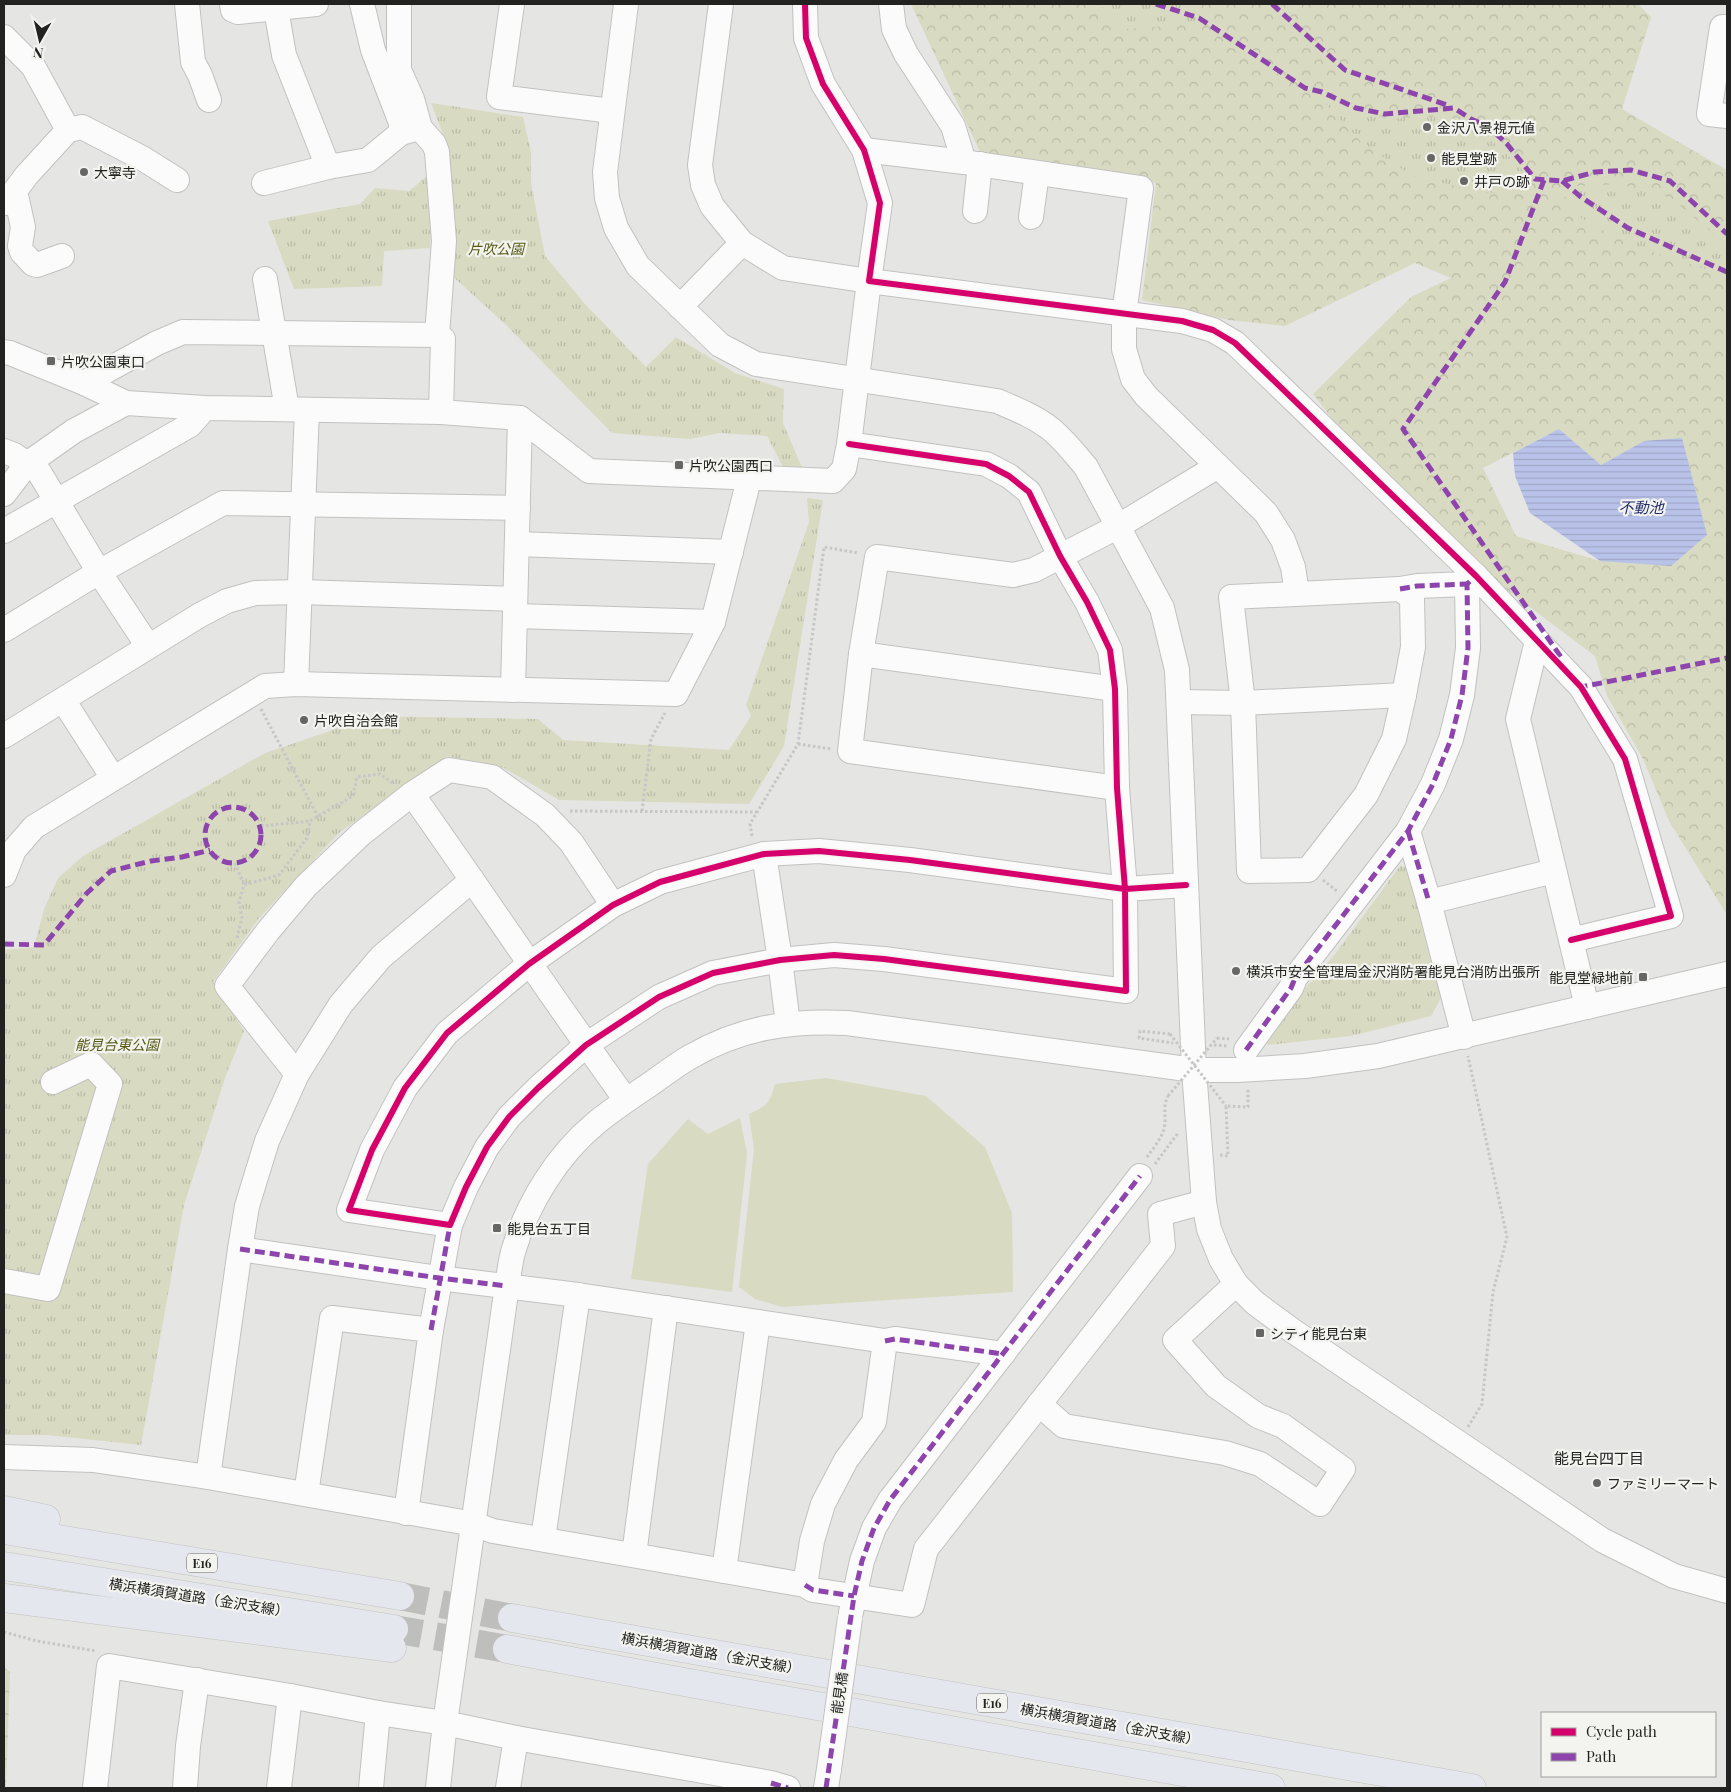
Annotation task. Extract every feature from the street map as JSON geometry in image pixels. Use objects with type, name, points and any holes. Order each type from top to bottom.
[{"type":"highway","name":"E16","points":[[4,1510],[387,1594],[4,1530]]},
{"type":"highway","name":"横浜横須賀道路（金沢支線）","points":[[4,1566],[393,1639],[4,1598]]},
{"type":"highway","name":"横浜横須賀道路（金沢支線）","points":[[512,1618],[1472,1788]]},
{"type":"highway","points":[[506,1654],[673,1680],[1271,1788]]},
{"type":"street","points":[[187,4],[193,62],[209,100]]},
{"type":"street","points":[[232,4],[233,10],[238,12],[316,4]]},
{"type":"street","points":[[362,4],[372,50],[401,123],[434,144],[436,152],[444,241],[437,335]]},
{"type":"street","points":[[399,4],[399,70],[412,99],[411,130]]},
{"type":"street","points":[[512,4],[499,97],[612,111]]},
{"type":"street","points":[[626,4],[604,172],[607,198],[616,228],[638,266],[720,344],[756,364],[856,381],[997,401],[1028,414],[1051,429],[1070,447],[1086,467],[1162,608],[1177,670],[1194,1068],[1204,1202],[1209,1230],[1221,1259],[1236,1284],[1255,1303],[1294,1331],[1602,1540],[1674,1576],[1727,1591]]},
{"type":"street","points":[[721,4],[700,164],[703,185],[712,206],[742,243],[783,268],[1182,322],[1212,330],[1235,343],[1581,686],[1625,759],[1671,916],[1571,940]]},
{"type":"street","points":[[4,352],[84,382],[126,403],[205,408],[441,412],[520,418],[589,471],[833,482],[844,469],[849,444],[880,203],[864,150],[823,84],[806,38],[805,4]]},
{"type":"street","points":[[891,4],[894,29],[906,54],[953,126],[972,163],[975,211]]},
{"type":"street","points":[[276,9],[284,55],[300,100],[328,167]]},
{"type":"street","points":[[1727,28],[1722,27],[1709,114],[1727,116]]},
{"type":"street","points":[[4,37],[33,66],[68,130]]},
{"type":"street","points":[[62,256],[37,265],[32,264],[22,252],[20,246],[23,227],[9,198],[26,176],[68,130],[82,127],[142,158],[177,180]]},
{"type":"street","points":[[264,183],[328,167],[368,160],[411,130]]},
{"type":"street","points":[[864,150],[972,163],[1141,188],[1124,315],[1124,349],[1133,379],[1146,396],[1266,512],[1283,540],[1293,567],[1297,593]]},
{"type":"street","points":[[1031,217],[1037,173]]},
{"type":"street","points":[[680,307],[742,243]]},
{"type":"street","points":[[265,279],[274,334],[297,410],[303,503],[296,684]]},
{"type":"street","points":[[84,382],[183,332],[437,335],[443,339],[441,412]]},
{"type":"street","points":[[4,494],[27,464],[74,431],[126,403]]},
{"type":"street","points":[[4,531],[190,425],[205,408]]},
{"type":"street","points":[[512,690],[520,418]]},
{"type":"street","points":[[406,1513],[431,1330],[450,1225],[466,1187],[487,1147],[509,1116],[586,1045],[659,997],[714,973],[780,960],[834,955],[884,959],[1126,991],[1125,889],[1117,788],[1115,689],[1110,650],[1087,602],[1060,556],[1029,492],[1009,476],[986,464],[849,444]]},
{"type":"street","points":[[4,451],[14,455],[39,472],[99,572],[148,646]]},
{"type":"street","points":[[1117,788],[850,751],[861,654],[877,557],[1013,575],[1034,570],[1117,527],[1218,466]]},
{"type":"street","points":[[4,875],[14,850],[34,827],[265,686],[296,684],[676,694],[713,622],[749,479]]},
{"type":"street","points":[[4,630],[99,572],[223,503],[518,508]]},
{"type":"street","points":[[517,544],[731,552]]},
{"type":"street","points":[[1400,589],[1412,598],[1413,646],[1394,738],[1366,795],[1308,870],[1249,871],[1243,703],[1231,597],[1400,589],[1472,580]]},
{"type":"street","points":[[1246,1050],[1291,988],[1295,978],[1408,832],[1433,784],[1451,739],[1460,704],[1468,648],[1472,580]]},
{"type":"street","points":[[4,736],[200,615],[227,601],[255,594],[300,592],[713,622]]},
{"type":"street","points":[[1537,641],[1518,719],[1587,1007]]},
{"type":"street","points":[[861,654],[1115,689]]},
{"type":"street","points":[[1179,702],[1243,703],[1404,695]]},
{"type":"street","points":[[63,700],[113,778]]},
{"type":"street","points":[[297,1074],[227,986],[268,931],[306,886],[360,834],[412,794],[449,770],[492,777],[545,815],[571,842],[613,904]]},
{"type":"street","points":[[412,794],[529,964],[626,1100]]},
{"type":"street","points":[[1408,832],[1429,902],[1466,1045]]},
{"type":"street","points":[[450,1225],[349,1210],[372,1150],[405,1088],[447,1033],[529,964],[613,904],[660,882],[760,855],[818,851],[910,860],[1125,889],[1186,885]]},
{"type":"street","points":[[760,855],[780,960],[788,1024]]},
{"type":"street","points":[[1429,902],[1554,871]]},
{"type":"street","points":[[208,1477],[247,1206],[267,1142],[297,1074],[341,1004],[381,957],[472,880]]},
{"type":"street","points":[[438,1788],[445,1723],[513,1253],[526,1218],[544,1183],[568,1150],[595,1124],[626,1100],[689,1058],[722,1040],[755,1030],[788,1024],[816,1022],[847,1023],[1194,1068],[1238,1070],[1305,1066],[1466,1045],[1587,1007],[1727,974]]},
{"type":"street","points":[[4,1281],[48,1289],[110,1084],[91,1064],[53,1082]]},
{"type":"street","name":"能見橋","points":[[827,1779],[852,1607],[862,1561],[874,1528],[890,1500],[1140,1176]]},
{"type":"street","points":[[4,1457],[92,1460],[208,1477],[474,1524],[493,1531],[805,1585],[852,1607],[912,1605],[926,1549],[1163,1246],[1160,1214],[1204,1202]]},
{"type":"street","points":[[240,1249],[666,1308],[885,1341],[895,1339],[1003,1354]]},
{"type":"street","points":[[1039,1404],[1064,1426],[1225,1453],[1260,1464],[1320,1504],[1343,1469],[1283,1426],[1258,1416],[1216,1386],[1175,1340],[1236,1284]]},
{"type":"street","points":[[543,1539],[578,1296]]},
{"type":"street","points":[[634,1555],[666,1308]]},
{"type":"street","points":[[306,1494],[332,1318],[431,1330]]},
{"type":"street","points":[[724,1571],[758,1322]]},
{"type":"street","points":[[805,1585],[812,1541],[822,1504],[846,1460],[874,1422],[885,1341]]},
{"type":"street","points":[[94,1788],[109,1666],[445,1723],[776,1786]]},
{"type":"street","points":[[185,1788],[188,1746],[197,1680]]},
{"type":"street","points":[[280,1788],[290,1696]]},
{"type":"street","points":[[371,1788],[378,1713]]},
{"type":"street","points":[[508,1788],[516,1738]]},
{"type":"path","points":[[760,855],[750,824],[798,744],[824,547],[877,557]]},
{"type":"path","points":[[253,693],[318,816]]},
{"type":"path","points":[[642,811],[651,740],[676,694]]},
{"type":"path","points":[[798,744],[850,751]]},
{"type":"path","points":[[261,826],[310,820],[318,816],[353,796],[357,777],[380,774],[412,794]]},
{"type":"path","points":[[552,822],[571,810],[756,812]]},
{"type":"path","points":[[244,885],[279,875],[307,838],[310,820]]},
{"type":"path","points":[[235,863],[244,885],[239,902],[242,918],[234,950],[242,966]]},
{"type":"path","points":[[1308,870],[1315,873],[1352,903]]},
{"type":"path","points":[[1174,1043],[1139,1038],[1140,1031],[1170,1034],[1194,1068],[1226,1106],[1228,1156],[1214,1154]]},
{"type":"path","points":[[1183,1126],[1149,1172],[1140,1176],[1141,1166],[1162,1135],[1164,1107],[1168,1096],[1194,1068],[1217,1038]]},
{"type":"path","points":[[1458,1442],[1482,1404],[1493,1292],[1507,1237],[1466,1045]]},
{"type":"path","points":[[1226,1106],[1248,1107],[1248,1086]]},
{"type":"path","points":[[4,1632],[37,1641],[104,1652],[109,1666]]},
{"type":"green space","points":[[911,4],[1638,4],[1651,17],[1622,109],[1725,169],[1727,174],[1727,915],[1669,821],[1643,759],[1607,696],[1595,656],[1507,590],[1341,430],[1313,394],[1411,297],[1451,278],[1415,263],[1285,326],[1229,320],[1142,300],[1156,183],[981,154]],"holes":[[[1559,429],[1601,465],[1644,441],[1600,561],[1516,536],[1483,468]]]},
{"type":"green space","points":[[1099,4],[1193,4],[1208,23],[1126,29]]},
{"type":"green space","points":[[1330,98],[1387,119],[1447,116],[1484,133],[1520,167],[1535,191],[1485,193],[1413,176],[1364,145],[1325,103]]},
{"type":"green space","name":"片吹公園","points":[[431,103],[523,117],[531,152],[531,183],[545,256],[585,304],[646,367],[676,337],[735,373],[784,389],[783,423],[803,470],[783,467],[767,436],[720,433],[690,439],[612,433],[504,323],[450,274],[448,147]]},
{"type":"green space","points":[[433,171],[430,248],[384,251],[382,286],[294,289],[268,221],[360,204],[375,188],[409,191]]},
{"type":"green space","points":[[1619,184],[1671,198],[1727,245],[1727,276],[1631,245],[1577,216],[1559,187]]},
{"type":"green space","name":"能見台東公園","points":[[807,498],[823,500],[784,746],[749,804],[559,800],[504,768],[447,756],[340,832],[259,918],[213,982],[244,1031],[226,1075],[184,1205],[141,1445],[47,1435],[4,1435],[4,950],[34,947],[44,909],[58,878],[83,856],[265,753],[339,728],[367,716],[538,719],[563,740],[729,750],[751,716],[746,705],[809,522]]},
{"type":"green space","points":[[1400,866],[1407,868],[1441,998],[1431,1016],[1351,1036],[1268,1045],[1265,1034],[1335,954]]},
{"type":"green space","points":[[826,1078],[926,1096],[985,1147],[1012,1213],[1013,1292],[782,1307],[755,1299],[739,1287],[754,1149],[749,1114],[767,1103],[775,1084]]},
{"type":"green space","points":[[740,1118],[747,1154],[732,1292],[631,1279],[648,1164],[688,1119],[708,1134]]},
{"type":"green space","points":[[4,1667],[10,1672],[6,1788],[4,1788]]},
{"type":"water","name":"不動池","points":[[1559,429],[1601,465],[1644,441],[1682,438],[1707,535],[1671,566],[1600,561],[1530,513],[1515,476],[1513,453]]},
{"type":"tunnel","points":[[400,1596],[512,1618]]},
{"type":"tunnel","points":[[394,1629],[507,1649]]},
{"type":"marked path","points":[[1156,4],[1199,18],[1305,88],[1322,92],[1356,108],[1385,114],[1454,108],[1471,119],[1489,127],[1507,144],[1535,179],[1562,181],[1595,172],[1631,170],[1670,181],[1727,234]]},
{"type":"marked path","points":[[1272,4],[1345,70],[1450,106]]},
{"type":"marked path","points":[[1544,180],[1505,282],[1403,429],[1561,657]]},
{"type":"marked path","points":[[1562,181],[1581,197],[1628,228],[1727,272]]},
{"type":"marked path","points":[[1246,1050],[1291,988],[1295,978],[1408,831],[1433,784],[1451,739],[1462,695],[1468,648],[1467,584],[1476,576]]},
{"type":"marked path","points":[[1400,589],[1417,586],[1467,584]]},
{"type":"marked path","points":[[1579,684],[1581,687],[1727,658]]},
{"type":"marked path","points":[[233,807],[244,809],[253,815],[259,824],[261,835],[259,846],[253,855],[244,861],[233,863],[222,861],[213,855],[207,846],[205,835],[207,824],[213,815],[222,809],[233,807]]},
{"type":"marked path","points":[[1408,831],[1429,902]]},
{"type":"marked path","points":[[4,944],[44,945],[87,893],[111,871],[210,850]]},
{"type":"marked path","points":[[826,1788],[854,1596],[862,1561],[874,1528],[890,1500],[1140,1176]]},
{"type":"marked path","points":[[431,1330],[450,1225]]},
{"type":"marked path","points":[[240,1249],[507,1286]]},
{"type":"marked path","points":[[885,1341],[895,1339],[1003,1354]]},
{"type":"marked path","points":[[805,1585],[813,1590],[854,1596]]},
{"type":"marked path","points":[[771,1783],[788,1788]]},
{"type":"cycle path","points":[[805,4],[806,38],[823,84],[864,150],[880,203],[869,281],[1182,321],[1213,330],[1235,343],[1476,576],[1581,687],[1625,759],[1671,916],[1571,940]]},
{"type":"cycle path","points":[[849,444],[986,464],[1009,476],[1029,492],[1060,556],[1087,602],[1110,650],[1115,689],[1117,788],[1125,889],[1126,991],[884,959],[834,955],[780,960],[713,973],[659,997],[586,1045],[538,1088],[509,1117],[487,1147],[466,1187],[450,1225],[349,1210],[372,1150],[405,1088],[447,1033],[529,964],[613,905],[660,882],[764,854],[819,851],[910,860],[1125,889],[1186,885]]},
{"type":"place","name":"金沢八景視元値","points":[[1427,127]]},
{"type":"place","name":"能見堂跡","points":[[1431,158]]},
{"type":"place","name":"大寧寺","points":[[84,172]]},
{"type":"place","name":"井戸の跡","points":[[1464,181]]},
{"type":"place","name":"片吹公園東口","points":[[51,361]]},
{"type":"place","name":"片吹公園西口","points":[[679,465]]},
{"type":"place","name":"片吹自治会館","points":[[304,720]]},
{"type":"place","name":"横浜市安全管理局金沢消防署能見台消防出張所","points":[[1236,971]]},
{"type":"place","name":"能見堂緑地前","points":[[1643,977]]},
{"type":"place","name":"能見台五丁目","points":[[497,1228]]},
{"type":"place","name":"シティ能見台東","points":[[1260,1333]]},
{"type":"place","name":"ファミリーマート","points":[[1597,1483]]},
{"type":"district","name":"能見台四丁目","points":[[1599,1458]]}]
